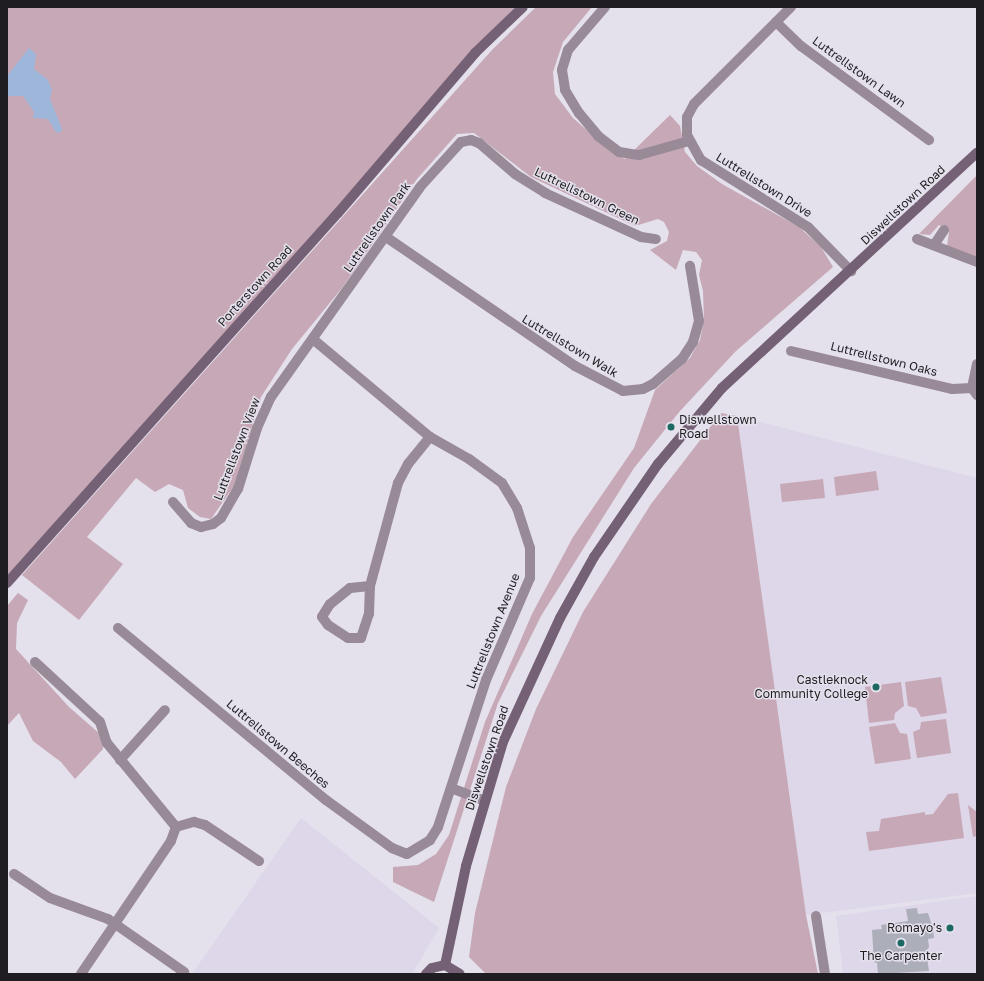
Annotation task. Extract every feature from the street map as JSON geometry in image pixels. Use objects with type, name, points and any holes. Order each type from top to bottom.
[{"type":"street","name":"Porterstown Road","points":[[7,583],[338,213],[475,53],[523,7]]},
{"type":"street","points":[[605,7],[568,50],[562,70],[565,90],[575,107],[598,136],[619,152],[639,155],[689,141]]},
{"type":"street","name":"Luttrellstown Drive","points":[[791,7],[694,104],[687,117],[689,141],[701,160],[808,227],[851,271]]},
{"type":"street","name":"Luttrellstown Lawn","points":[[776,22],[801,46],[929,140]]},
{"type":"street","name":"Luttrellstown Park","points":[[313,340],[420,187],[461,142],[471,140]]},
{"type":"street","name":"Luttrellstown Green","points":[[471,140],[479,143],[515,174],[545,193],[641,237],[656,239]]},
{"type":"street","name":"Diswellstown Road","points":[[445,965],[466,866],[503,742],[530,680],[580,580],[624,511],[679,437],[722,388],[851,271],[977,153]]},
{"type":"street","points":[[934,245],[944,230]]},
{"type":"street","name":"Luttrellstown Walk","points":[[386,237],[549,350],[623,391],[643,389],[653,384],[682,359],[693,342],[699,321],[690,266]]},
{"type":"street","points":[[917,239],[934,245],[959,258],[977,262]]},
{"type":"street","name":"Luttrellstown Avenue","points":[[313,340],[430,437],[469,459],[502,483],[524,525],[531,561],[525,590],[486,680],[438,827],[430,840]]},
{"type":"street","name":"Luttrellstown View","points":[[173,502],[191,523],[201,527],[213,524],[221,518],[238,488],[257,428],[271,396],[313,340]]},
{"type":"street","name":"Luttrellstown Oaks","points":[[791,351],[952,389],[975,391]]},
{"type":"street","points":[[975,391],[977,364]]},
{"type":"street","points":[[370,586],[350,588],[330,604],[322,617],[328,625],[348,638],[361,638],[369,614],[370,586],[398,483],[408,464],[430,437]]},
{"type":"street","name":"Luttrellstown Beeches","points":[[118,628],[326,800],[392,848],[407,854],[430,840]]},
{"type":"street","points":[[35,662],[100,722],[107,743],[176,827]]},
{"type":"street","points":[[120,760],[166,710]]},
{"type":"street","points":[[451,788],[485,801]]},
{"type":"street","points":[[176,827],[194,822],[205,825],[259,860]]},
{"type":"street","points":[[81,974],[116,925],[171,841],[176,827]]},
{"type":"street","points":[[14,874],[50,898],[93,912],[116,925],[184,972]]},
{"type":"street","points":[[816,916],[825,974]]},
{"type":"street","points":[[426,974],[432,968],[445,965],[460,974]]},
{"type":"shaded area","points":[[7,7],[523,7],[7,578]]},
{"type":"shaded area","points":[[536,7],[592,7],[563,42],[553,72],[555,94],[573,118],[613,153],[625,159],[670,115],[680,126],[685,152],[697,166],[722,184],[799,227],[821,247],[833,267],[736,351],[680,411],[634,468],[541,616],[498,703],[434,902],[393,882],[393,867],[418,865],[436,854],[449,835],[485,722],[532,614],[573,537],[634,448],[655,390],[690,358],[700,340],[704,320],[703,291],[699,275],[702,260],[696,252],[683,250],[676,270],[650,250],[667,241],[669,232],[664,222],[658,219],[635,226],[531,177],[474,133],[457,134],[417,179],[342,288],[292,349],[261,397],[234,486],[211,519],[200,517],[188,508],[183,490],[169,484],[155,492],[136,478],[87,537],[123,564],[79,620],[22,575],[492,50]]},
{"type":"shaded area","points":[[977,175],[977,257],[947,246],[949,232],[939,225],[930,235],[919,234]]},
{"type":"shaded area","points":[[721,413],[737,416],[806,915],[818,974],[486,974],[469,957],[475,913],[506,787],[536,709],[583,612],[651,504]]},
{"type":"shaded area","name":"Castleknock Community College","points":[[737,416],[977,478],[977,893],[806,915]]},
{"type":"shaded area","points":[[876,471],[879,490],[836,496],[834,477]]},
{"type":"shaded area","points":[[823,479],[825,498],[782,502],[780,484]]},
{"type":"shaded area","points":[[18,593],[28,600],[17,623],[16,649],[69,707],[100,734],[103,740],[103,749],[75,779],[61,762],[33,741],[19,713],[7,726],[7,606]]},
{"type":"shaded area","points":[[941,677],[947,713],[921,717],[916,708],[908,706],[905,682]]},
{"type":"shaded area","points":[[901,682],[904,706],[895,713],[894,720],[869,723],[865,687]]},
{"type":"shaded area","points":[[946,719],[951,753],[917,758],[913,732],[920,729],[921,722]]},
{"type":"shaded area","points":[[895,723],[900,733],[907,734],[911,759],[875,764],[869,727]]},
{"type":"shaded area","points":[[958,793],[964,838],[869,851],[866,832],[879,831],[881,819],[925,812],[925,815],[933,814],[948,794]]},
{"type":"shaded area","points":[[968,805],[977,812],[977,836],[973,837]]},
{"type":"shaded area","points":[[301,818],[439,928],[412,974],[192,974]]},
{"type":"shaded area","points":[[977,896],[977,974],[843,974],[836,916]]},
{"type":"water","points":[[29,48],[36,54],[34,69],[48,80],[52,90],[50,99],[62,129],[60,133],[56,132],[48,119],[33,118],[34,112],[23,96],[7,96],[7,76]]},
{"type":"building","name":"The Carpenter","points":[[917,908],[918,914],[928,913],[933,929],[934,938],[928,939],[929,947],[926,951],[929,971],[878,974],[877,963],[874,962],[872,930],[882,929],[881,925],[908,921],[906,909]]},
{"type":"place","name":"Diswellstown Road","points":[[671,427]]},
{"type":"place","name":"Castleknock Community College","points":[[876,687]]},
{"type":"place","name":"Romayo's","points":[[950,928]]},
{"type":"place","name":"The Carpenter","points":[[901,943]]}]
